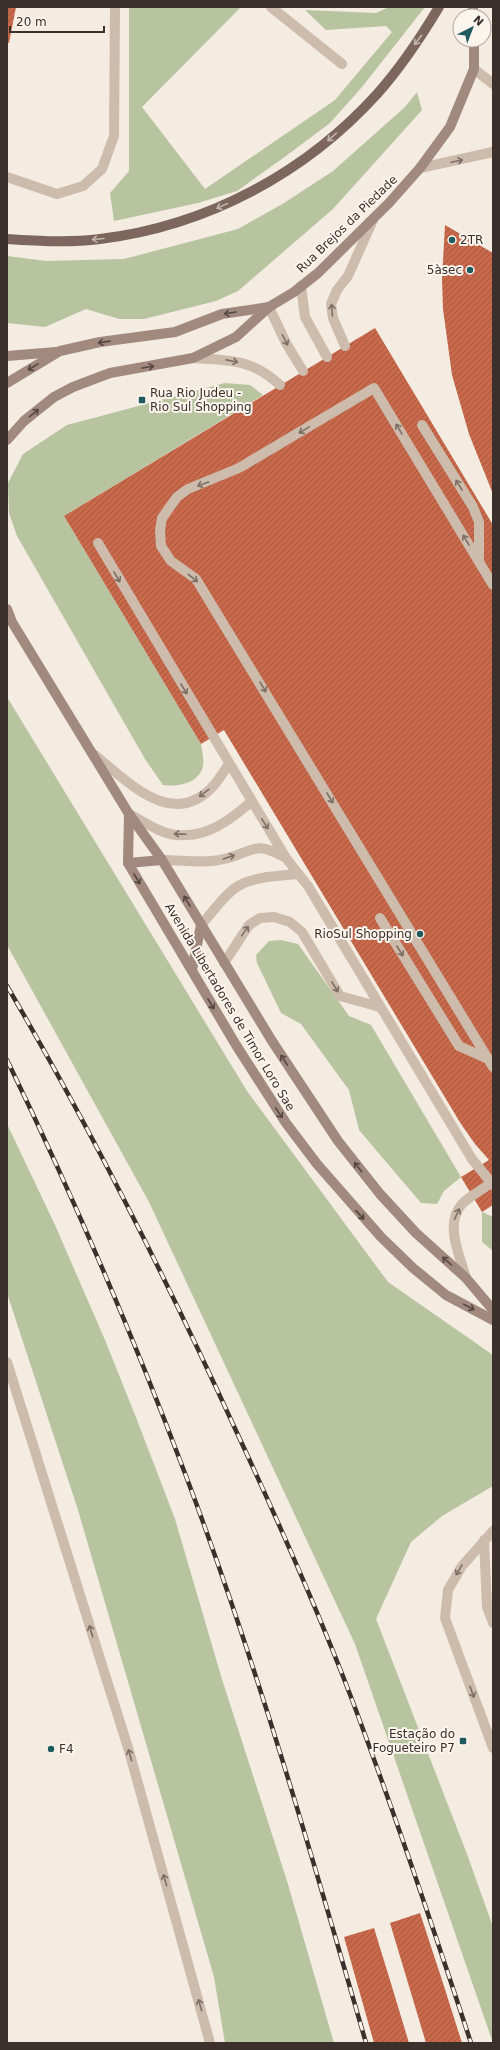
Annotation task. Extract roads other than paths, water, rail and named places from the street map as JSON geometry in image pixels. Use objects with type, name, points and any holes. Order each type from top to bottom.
[{"type":"main road","points":[[7,239],[53,242],[100,239],[146,232],[196,218],[247,194],[285,172],[319,148],[351,120],[378,93],[423,33],[439,7]]},
{"type":"main road","name":"Rua Brejos da Piedade","points":[[7,440],[24,421],[54,397],[73,387],[110,373],[193,358],[236,337],[269,307],[294,292],[374,220],[420,168],[450,127],[474,70],[474,48]]},
{"type":"main road","name":"Rua Brejos da Piedade","points":[[7,382],[60,351],[100,342],[175,332],[222,314],[269,307]]},
{"type":"main road","points":[[7,356],[60,351]]},
{"type":"main road","name":"Avenida Libertadores de Timor Loro Sae","points":[[7,609],[10,620],[129,814],[162,860],[272,1042],[338,1140],[380,1194],[411,1227],[466,1278],[493,1310]]},
{"type":"main road","points":[[129,814],[128,863],[162,860]]},
{"type":"main road","name":"Avenida Libertadores de Timor Loro Sae","points":[[128,863],[250,1069],[282,1117],[317,1164],[349,1204],[392,1248],[446,1295],[493,1320]]},
{"type":"main road","points":[[192,970],[201,924]]},
{"type":"street","points":[[7,177],[57,194],[83,186],[102,169],[114,136],[115,7]]},
{"type":"street","points":[[271,7],[342,64]]},
{"type":"street","points":[[474,70],[493,84]]},
{"type":"street","points":[[420,168],[493,152]]},
{"type":"street","points":[[345,346],[333,318],[331,304],[337,290],[348,276],[374,220]]},
{"type":"street","points":[[301,286],[306,317],[327,357]]},
{"type":"street","points":[[269,307],[286,343],[303,371]]},
{"type":"street","points":[[193,358],[231,360],[257,367],[280,385]]},
{"type":"street","points":[[491,1063],[196,580],[171,561],[161,546],[160,530],[162,518],[169,506],[188,489],[239,468],[374,388],[493,585]]},
{"type":"street","points":[[422,425],[473,507],[479,522],[479,561]]},
{"type":"street","points":[[98,543],[251,802],[286,858],[308,886],[472,1159],[493,1185]]},
{"type":"street","points":[[91,751],[144,793],[160,802],[174,805],[187,803],[201,796],[214,785],[229,764]]},
{"type":"street","points":[[129,814],[164,831],[177,835],[201,834],[217,827],[234,816],[251,802]]},
{"type":"street","points":[[162,860],[224,859],[255,848],[265,848],[286,858]]},
{"type":"street","points":[[201,924],[229,893],[240,885],[262,879],[298,874]]},
{"type":"street","points":[[224,963],[249,925],[260,918],[274,917],[290,922],[302,932],[340,996],[380,1007]]},
{"type":"street","points":[[380,918],[459,1046],[491,1063]]},
{"type":"street","points":[[466,1278],[453,1222],[456,1212],[470,1197],[493,1182]]},
{"type":"street","points":[[7,1362],[129,1752],[210,2043]]},
{"type":"street","points":[[493,1531],[462,1566],[448,1590],[445,1618],[493,1748]]},
{"type":"street","points":[[484,1540],[487,1607],[493,1623]]},
{"type":"railway","points":[[7,986],[99,1151],[157,1264],[297,1565],[325,1631],[383,1783],[471,2043]]},
{"type":"railway","points":[[7,1060],[79,1214],[123,1318],[166,1423],[212,1546],[282,1758],[366,2043]]},
{"type":"place","name":"2TR","points":[[452,240]]},
{"type":"place","name":"5àsec","points":[[470,270]]},
{"type":"place","name":"Rua Rio Judeu - Rio Sul Shopping","points":[[142,400]]},
{"type":"place","name":"RioSul Shopping","points":[[420,934]]},
{"type":"place","name":"Estação do Fogueteiro P7","points":[[463,1741]]},
{"type":"place","name":"F4","points":[[51,1749]]}]
